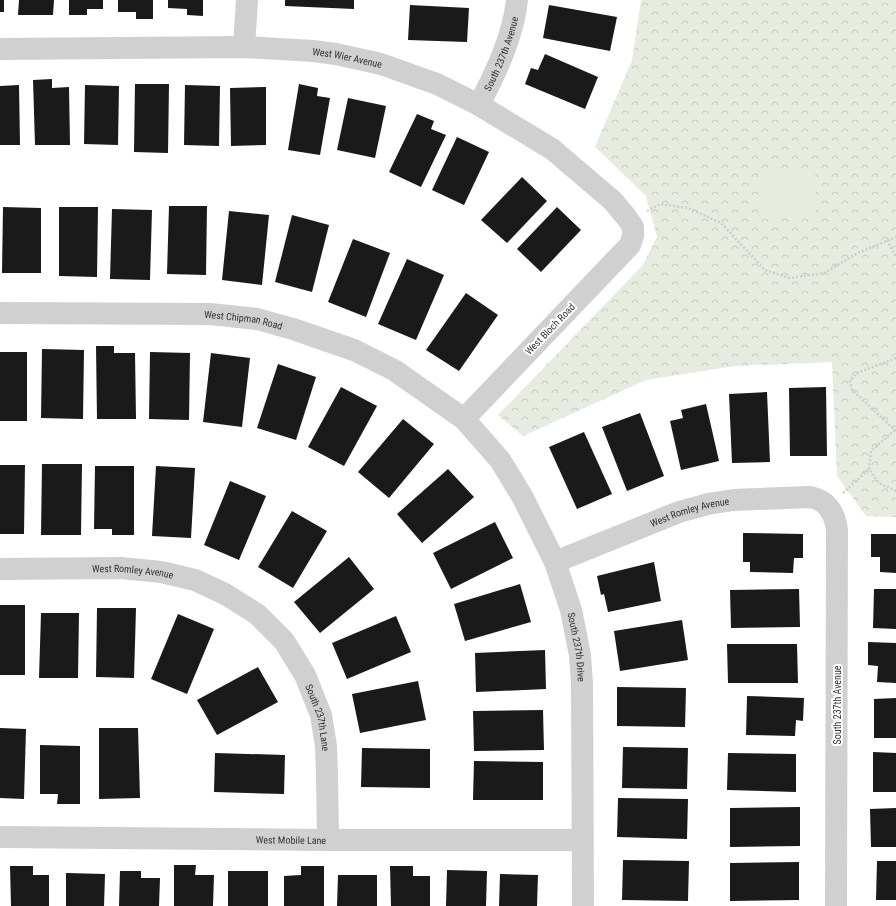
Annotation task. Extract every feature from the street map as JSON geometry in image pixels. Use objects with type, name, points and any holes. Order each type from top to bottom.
[{"type":"street","points":[[244,47],[247,0]]},
{"type":"street","name":"South 237th Avenue","points":[[479,105],[496,71],[509,37],[517,0]]},
{"type":"street","name":"West Wier Avenue","points":[[0,49],[244,47],[313,51],[336,54],[381,64],[437,84],[479,105],[552,150],[613,201],[631,229]]},
{"type":"street","name":"West Bloch Road","points":[[464,419],[626,250],[630,245],[631,229]]},
{"type":"street","name":"West Chipman Road","points":[[0,313],[210,314],[257,319],[293,329],[354,350],[394,370],[464,419]]},
{"type":"street","name":"South 237th Drive","points":[[464,419],[500,460],[522,496],[555,562],[571,610],[580,655],[582,684],[583,906]]},
{"type":"street","name":"West Romley Avenue","points":[[555,562],[679,512],[708,504],[733,500],[810,497],[816,498],[828,506]]},
{"type":"street","name":"South 237th Avenue","points":[[828,506],[836,519],[838,530],[836,906]]},
{"type":"street","name":"West Romley Avenue","points":[[0,569],[121,568],[161,572],[195,580],[225,594],[257,614]]},
{"type":"street","name":"South 237th Lane","points":[[257,614],[284,641],[305,675],[320,715],[326,746],[327,761],[328,840]]},
{"type":"street","name":"West Mobile Lane","points":[[0,837],[328,840],[582,840]]},
{"type":"path","points":[[631,229],[660,204],[688,208],[721,223],[765,270],[790,278],[824,273],[858,253],[896,236]]},
{"type":"path","points":[[887,240],[896,257]]},
{"type":"path","points":[[828,506],[869,469],[871,451],[896,431],[852,390],[850,380],[857,373],[896,358]]},
{"type":"path","points":[[869,469],[879,483],[896,491]]},
{"type":"green space","points":[[641,0],[896,0],[896,517],[866,516],[837,476],[832,362],[735,366],[646,380],[523,436],[498,415],[643,265],[657,237],[646,196],[595,147],[632,60]]},
{"type":"green space","points":[[815,170],[816,217],[761,218],[761,171]]},
{"type":"building","points":[[0,0],[4,0],[4,12],[0,12]]},
{"type":"building","points":[[19,0],[54,0],[53,15],[18,15]]},
{"type":"building","points":[[69,0],[103,0],[103,9],[87,9],[87,15],[69,15]]},
{"type":"building","points":[[118,0],[153,0],[153,19],[136,19],[136,12],[118,12]]},
{"type":"building","points":[[168,0],[203,0],[203,16],[187,15],[187,9],[168,8]]},
{"type":"building","points":[[285,0],[354,0],[354,9],[285,6]]},
{"type":"building","points":[[410,5],[469,8],[467,42],[408,40]]},
{"type":"building","points":[[549,5],[617,17],[610,51],[543,38]]},
{"type":"building","points":[[545,54],[598,77],[585,109],[525,84],[531,68],[538,70]]},
{"type":"building","points":[[52,79],[52,88],[69,87],[70,145],[35,145],[33,80]]},
{"type":"building","points":[[135,84],[169,84],[168,153],[134,152]]},
{"type":"building","points":[[299,84],[318,88],[317,96],[330,98],[320,155],[288,150]]},
{"type":"building","points":[[19,85],[20,145],[0,145],[0,86]]},
{"type":"building","points":[[85,85],[119,86],[118,145],[84,144]]},
{"type":"building","points":[[185,85],[220,86],[219,146],[184,145]]},
{"type":"building","points":[[266,87],[266,145],[231,146],[230,88]]},
{"type":"building","points":[[348,98],[386,106],[375,158],[337,150]]},
{"type":"building","points":[[417,114],[434,121],[431,129],[446,135],[421,187],[389,172]]},
{"type":"building","points":[[457,137],[489,152],[464,205],[432,190]]},
{"type":"building","points":[[522,177],[547,201],[507,243],[481,220]]},
{"type":"building","points":[[169,206],[207,206],[206,275],[167,274]]},
{"type":"building","points":[[3,207],[41,208],[41,273],[2,273]]},
{"type":"building","points":[[59,207],[98,207],[97,277],[59,276]]},
{"type":"building","points":[[557,207],[581,230],[541,272],[517,249]]},
{"type":"building","points":[[112,209],[152,210],[150,280],[110,279]]},
{"type":"building","points":[[229,211],[269,215],[262,285],[222,280]]},
{"type":"building","points":[[292,215],[329,225],[312,292],[275,282]]},
{"type":"building","points":[[353,239],[390,253],[366,317],[328,302]]},
{"type":"building","points":[[407,259],[444,275],[416,340],[378,324]]},
{"type":"building","points":[[466,293],[498,315],[459,371],[426,350]]},
{"type":"building","points":[[96,346],[114,346],[114,353],[135,353],[136,419],[97,419]]},
{"type":"building","points":[[42,349],[84,350],[83,419],[41,418]]},
{"type":"building","points":[[0,352],[27,352],[27,421],[0,421]]},
{"type":"building","points":[[150,352],[190,353],[189,420],[149,419]]},
{"type":"building","points":[[211,353],[250,358],[242,427],[203,422]]},
{"type":"building","points":[[278,364],[316,377],[296,440],[257,428]]},
{"type":"building","points":[[341,387],[377,406],[344,466],[308,447]]},
{"type":"building","points":[[826,387],[827,456],[790,456],[789,388]]},
{"type":"building","points":[[767,392],[770,462],[732,463],[729,394]]},
{"type":"building","points":[[706,404],[719,461],[681,470],[670,421],[683,418],[681,410]]},
{"type":"building","points":[[640,413],[664,476],[627,491],[602,427]]},
{"type":"building","points":[[403,419],[434,444],[389,498],[358,472]]},
{"type":"building","points":[[584,432],[612,494],[577,509],[549,447]]},
{"type":"building","points":[[42,464],[82,464],[81,535],[41,535]]},
{"type":"building","points":[[0,465],[25,465],[24,534],[0,534]]},
{"type":"building","points":[[95,466],[134,466],[134,535],[112,535],[112,529],[94,529]]},
{"type":"building","points":[[156,466],[195,468],[191,538],[152,536]]},
{"type":"building","points":[[448,469],[474,497],[422,543],[397,514]]},
{"type":"building","points":[[230,481],[266,496],[239,560],[204,545]]},
{"type":"building","points":[[292,511],[327,531],[293,588],[258,567]]},
{"type":"building","points":[[495,522],[513,558],[451,589],[433,553]]},
{"type":"building","points":[[743,533],[803,534],[803,558],[794,558],[793,573],[750,572],[750,562],[743,562]]},
{"type":"building","points":[[871,534],[896,534],[896,573],[880,572],[880,557],[871,557]]},
{"type":"building","points":[[349,557],[374,589],[320,633],[294,602]]},
{"type":"building","points":[[654,562],[661,601],[608,612],[604,594],[601,595],[597,576]]},
{"type":"building","points":[[520,584],[531,622],[465,641],[454,604]]},
{"type":"building","points":[[799,589],[800,627],[731,628],[730,590]]},
{"type":"building","points":[[874,589],[896,589],[896,629],[873,628]]},
{"type":"building","points":[[0,605],[25,605],[25,675],[0,675]]},
{"type":"building","points":[[97,608],[136,608],[134,678],[96,677]]},
{"type":"building","points":[[41,613],[79,613],[78,678],[39,678]]},
{"type":"building","points":[[178,614],[214,629],[187,694],[151,679]]},
{"type":"building","points":[[396,616],[411,652],[347,679],[332,643]]},
{"type":"building","points":[[682,620],[688,660],[620,671],[614,631]]},
{"type":"building","points":[[868,642],[896,643],[896,683],[877,682],[878,666],[868,665]]},
{"type":"building","points":[[727,644],[797,644],[798,683],[728,683]]},
{"type":"building","points":[[545,650],[546,689],[476,692],[475,653]]},
{"type":"building","points":[[258,667],[278,702],[217,735],[197,700]]},
{"type":"building","points":[[418,681],[426,720],[360,733],[352,694]]},
{"type":"building","points":[[617,687],[686,688],[685,727],[617,726]]},
{"type":"building","points":[[747,696],[804,698],[803,721],[796,720],[795,736],[746,735]]},
{"type":"building","points":[[896,698],[896,738],[874,738],[874,699]]},
{"type":"building","points":[[543,710],[544,750],[474,751],[473,711]]},
{"type":"building","points":[[0,728],[26,729],[24,799],[0,798]]},
{"type":"building","points":[[99,728],[138,728],[140,798],[99,799]]},
{"type":"building","points":[[40,745],[80,746],[80,804],[57,804],[58,794],[40,794]]},
{"type":"building","points":[[623,747],[688,748],[687,789],[622,788]]},
{"type":"building","points":[[362,748],[430,749],[430,788],[361,787]]},
{"type":"building","points":[[873,752],[896,753],[896,792],[873,792]]},
{"type":"building","points":[[215,753],[285,755],[284,794],[214,792]]},
{"type":"building","points":[[728,753],[796,754],[796,792],[727,790]]},
{"type":"building","points":[[474,761],[543,762],[543,800],[473,800]]},
{"type":"building","points":[[618,798],[688,799],[687,839],[617,837]]},
{"type":"building","points":[[800,807],[800,846],[730,847],[730,808]]},
{"type":"building","points":[[896,808],[896,847],[871,847],[870,809]]},
{"type":"building","points":[[623,860],[689,861],[688,901],[622,900]]},
{"type":"building","points":[[877,861],[896,861],[896,900],[876,900]]},
{"type":"building","points":[[799,862],[799,900],[730,901],[730,863]]},
{"type":"building","points":[[174,865],[196,865],[195,875],[214,875],[213,906],[174,906]]},
{"type":"building","points":[[10,866],[33,866],[33,875],[49,875],[49,906],[11,906]]},
{"type":"building","points":[[301,866],[324,866],[324,906],[284,906],[284,876],[301,875]]},
{"type":"building","points":[[390,866],[413,866],[413,876],[430,876],[430,906],[391,906]]},
{"type":"building","points":[[447,870],[487,871],[486,906],[446,906]]},
{"type":"building","points":[[120,871],[141,871],[141,878],[160,878],[159,906],[119,906]]},
{"type":"building","points":[[228,871],[268,871],[268,906],[228,906]]},
{"type":"building","points":[[66,873],[105,874],[104,906],[66,906]]},
{"type":"building","points":[[500,874],[538,875],[537,906],[499,906]]},
{"type":"building","points":[[338,875],[377,875],[377,906],[337,906]]}]
